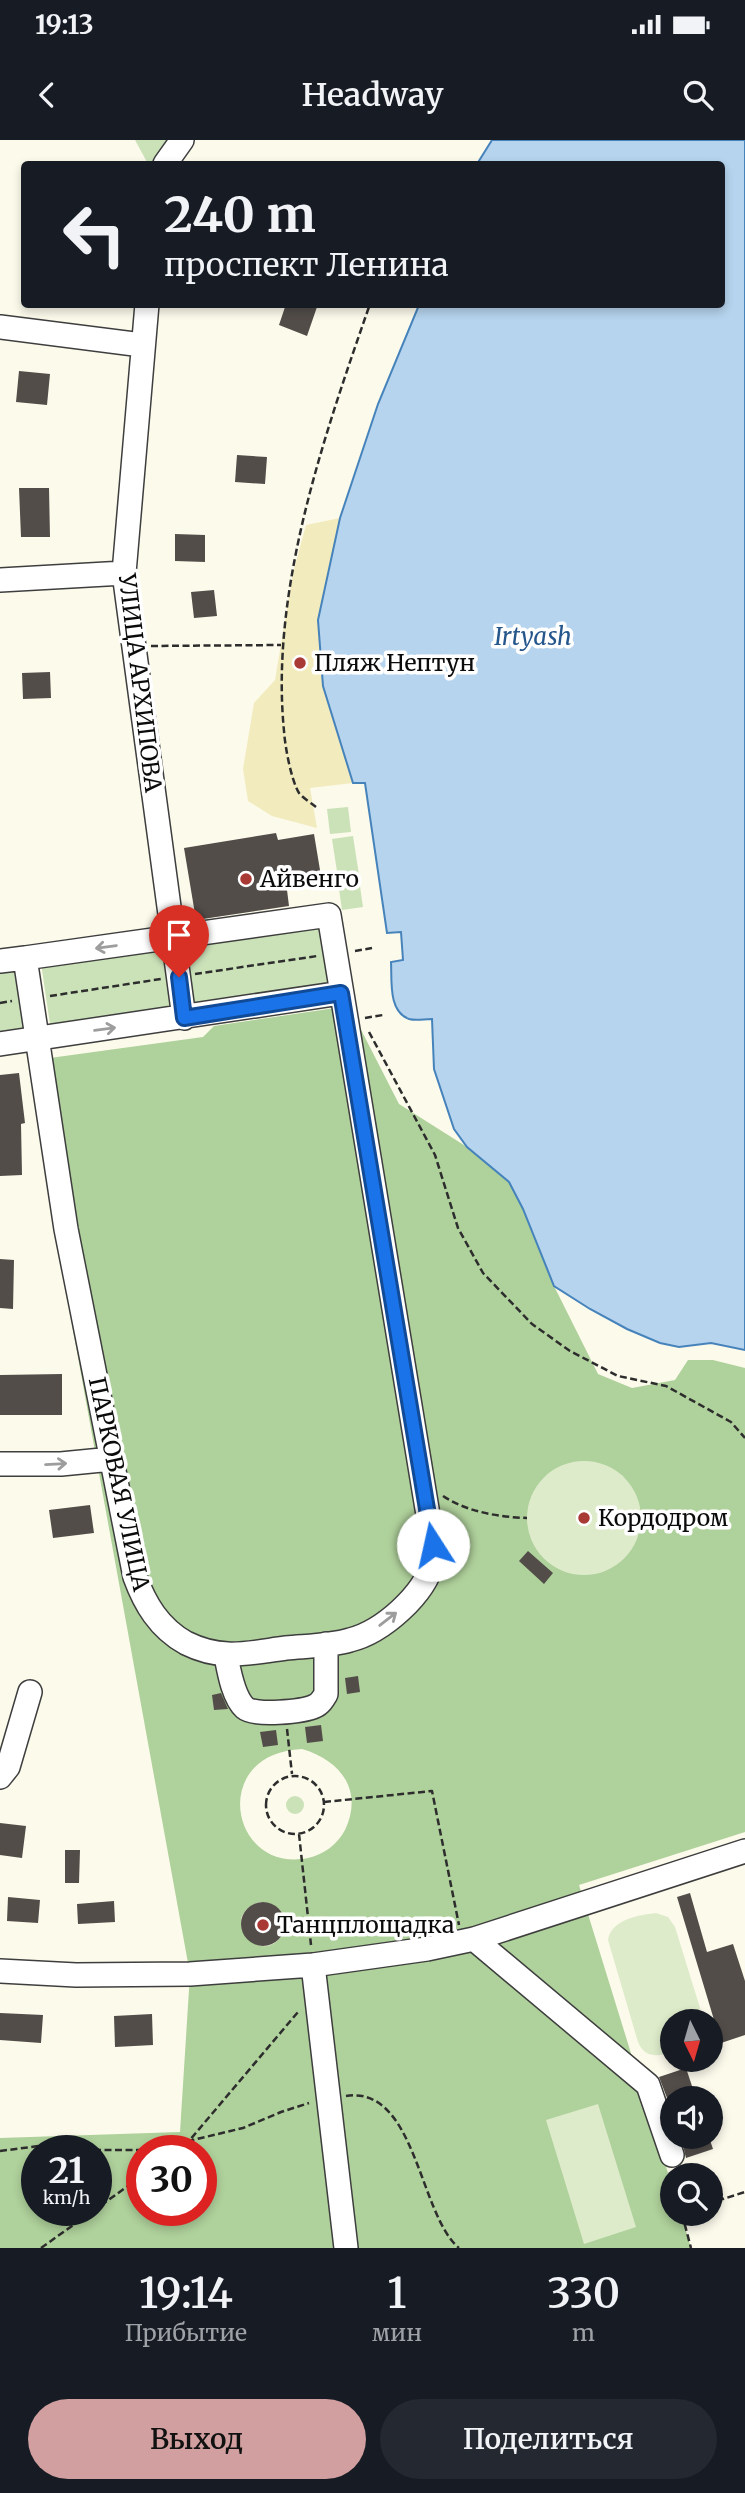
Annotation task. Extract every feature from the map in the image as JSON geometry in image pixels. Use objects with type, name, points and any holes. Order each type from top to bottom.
[{"type":"street","points":[[167,161],[182,140]]},
{"type":"street","name":"УЛИЦА АРХИПОВА","points":[[147,308],[124,573],[184,1018]]},
{"type":"street","points":[[0,327],[142,345]]},
{"type":"street","points":[[0,580],[124,573]]},
{"type":"street","name":"ПАРКОВАЯ УЛИЦА","points":[[25,958],[66,1229],[135,1577],[143,1598],[155,1618],[170,1632],[186,1642],[226,1656],[349,1641],[371,1632],[391,1619],[414,1596],[433,1562],[433,1545],[329,915],[174,938]]},
{"type":"street","points":[[0,961],[174,938]]},
{"type":"street","points":[[0,1044],[342,997]]},
{"type":"street","points":[[0,1464],[61,1465],[112,1459]]},
{"type":"street","points":[[226,1656],[240,1703],[247,1710],[257,1713],[285,1711],[314,1707],[326,1694],[326,1644]]},
{"type":"street","points":[[3,1770],[30,1692]]},
{"type":"street","points":[[0,1970],[76,1975],[190,1974],[313,1965],[468,1940],[745,1851]]},
{"type":"street","points":[[468,1940],[648,2085],[672,2155]]},
{"type":"street","points":[[313,1965],[346,2248]]},
{"type":"path","points":[[316,807],[299,793],[286,752],[282,707],[282,645],[293,573],[320,450],[369,308]]},
{"type":"path","points":[[134,646],[282,645]]},
{"type":"path","points":[[342,997],[362,1018],[383,1015]]},
{"type":"path","points":[[368,1030],[435,1155],[458,1228],[483,1273],[532,1324],[570,1352],[618,1376],[666,1386],[731,1422],[745,1438]]},
{"type":"path","points":[[423,1482],[451,1501],[498,1517],[527,1518]]},
{"type":"path","points":[[285,1711],[292,1775]]},
{"type":"path","points":[[292,1775],[310,1779],[317,1785],[324,1802],[321,1819],[308,1831],[299,1834],[290,1834],[274,1825],[266,1809],[266,1800],[275,1783],[292,1775]]},
{"type":"path","points":[[324,1802],[432,1791],[468,1940]]},
{"type":"path","points":[[299,1834],[313,1965]]},
{"type":"path","points":[[193,2135],[316,1990]]},
{"type":"path","points":[[213,2135],[243,2128],[281,2112],[327,2099],[356,2094],[373,2098],[387,2110],[411,2144],[440,2225],[459,2248]]},
{"type":"path","points":[[0,2151],[38,2146],[126,2150]]},
{"type":"path","points":[[41,2248],[126,2187]]},
{"type":"path","points":[[723,2199],[745,2192]]},
{"type":"path","points":[[685,2226],[691,2248]]},
{"type":"green space","points":[[135,140],[171,140],[157,161],[146,161]]},
{"type":"green space","points":[[348,807],[351,832],[330,834],[327,809]]},
{"type":"green space","points":[[353,836],[359,875],[338,878],[332,839]]},
{"type":"green space","points":[[359,879],[363,907],[342,910],[338,882]]},
{"type":"green space","points":[[326,922],[337,989],[189,1011],[180,943]]},
{"type":"green space","points":[[170,945],[179,1012],[51,1031],[41,963]]},
{"type":"green space","points":[[19,967],[29,1034],[0,1037],[0,969]]},
{"type":"green space","points":[[335,1008],[355,1018],[399,1104],[467,1147],[509,1182],[523,1209],[554,1286],[598,1374],[632,1388],[675,1380],[688,1360],[713,1360],[745,1368],[745,1832],[579,1885],[665,2163],[660,2163],[660,2226],[685,2226],[691,2248],[0,2248],[0,2138],[21,2137],[21,2226],[112,2226],[112,2135],[90,2135],[180,2132],[190,1974],[65,1286],[87,1280],[50,1058],[203,1037],[214,1026]],"holes":[[[622,1475],[636,1495],[527,1519],[532,1495]],[[302,1749],[327,1761],[345,1779],[352,1802],[350,1815],[345,1830],[330,1848],[308,1858],[281,1858],[261,1848],[247,1832],[240,1811],[242,1789],[252,1770],[272,1755]],[[260,1902],[272,1905],[282,1912],[286,1923],[282,1935],[273,1944],[263,1946],[254,1943],[242,1928],[242,1918],[247,1909]]]},
{"type":"green space","name":"Кордодром","points":[[584,1461],[606,1466],[624,1478],[636,1496],[641,1518],[636,1540],[624,1558],[606,1570],[584,1575],[562,1570],[544,1558],[532,1540],[527,1518],[532,1496],[544,1478],[562,1466]]},
{"type":"green space","points":[[295,1796],[301,1799],[304,1805],[301,1811],[295,1814],[289,1811],[286,1805],[289,1799]]},
{"type":"green space","points":[[656,1913],[668,1917],[675,1927],[700,2009],[660,2009],[660,2055],[648,2054],[638,2042],[608,1940],[614,1928],[634,1917]]},
{"type":"green space","points":[[598,2104],[636,2227],[584,2244],[546,2120]]},
{"type":"sand","name":"Пляж Нептун","points":[[340,518],[318,620],[323,686],[353,783],[310,788],[317,828],[272,816],[248,801],[243,769],[254,703],[275,680],[293,573],[306,525]]},
{"type":"water","name":"Irtyash","points":[[492,140],[745,140],[745,1350],[711,1343],[679,1347],[660,1343],[627,1329],[554,1286],[523,1209],[509,1182],[467,1147],[454,1129],[434,1069],[432,1019],[409,1019],[397,1010],[394,1003],[391,962],[403,960],[401,932],[387,933],[365,783],[353,783],[323,686],[318,620],[340,518],[378,404],[418,308],[725,308],[725,161],[479,161]]},
{"type":"building","points":[[285,308],[317,308],[307,336],[279,325]]},
{"type":"building","points":[[19,371],[50,374],[47,405],[16,402]]},
{"type":"building","points":[[237,455],[267,457],[265,484],[235,482]]},
{"type":"building","points":[[19,488],[49,488],[50,537],[21,537]]},
{"type":"building","points":[[175,534],[205,535],[205,562],[175,561]]},
{"type":"building","points":[[214,590],[217,616],[194,618],[191,592]]},
{"type":"building","points":[[50,672],[51,698],[23,699],[22,673]]},
{"type":"building","name":"Айвенго","points":[[276,833],[278,840],[314,834],[321,876],[286,882],[289,906],[196,920],[184,848]]},
{"type":"building","points":[[19,1073],[25,1123],[21,1124],[22,1175],[0,1176],[0,1075]]},
{"type":"building","points":[[0,1259],[14,1260],[13,1309],[0,1308]]},
{"type":"building","points":[[62,1374],[62,1415],[0,1415],[0,1375]]},
{"type":"building","points":[[90,1505],[94,1533],[53,1538],[49,1510]]},
{"type":"building","points":[[528,1551],[553,1573],[544,1584],[519,1561]]},
{"type":"building","points":[[358,1676],[360,1692],[347,1694],[345,1678]]},
{"type":"building","points":[[221,1693],[228,1709],[214,1710],[212,1695]]},
{"type":"building","points":[[321,1725],[323,1741],[307,1743],[305,1727]]},
{"type":"building","points":[[276,1730],[278,1745],[263,1747],[260,1732]]},
{"type":"building","points":[[0,1823],[26,1826],[22,1858],[0,1855]]},
{"type":"building","points":[[65,1850],[80,1850],[79,1883],[65,1883]]},
{"type":"building","points":[[690,1893],[707,1952],[733,1944],[745,1981],[745,2035],[723,2042],[723,2009],[711,2009],[677,1897]]},
{"type":"building","points":[[8,1897],[40,1900],[38,1923],[7,1921]]},
{"type":"building","points":[[114,1901],[115,1922],[78,1924],[77,1904]]},
{"type":"building","name":"Танцплощадка","points":[[263,1902],[278,1909],[285,1924],[278,1939],[263,1946],[248,1939],[241,1924],[248,1909]]},
{"type":"building","points":[[0,2013],[43,2015],[41,2043],[0,2040]]},
{"type":"building","points":[[152,2014],[153,2045],[115,2047],[114,2016]]},
{"type":"building","points":[[674,2072],[687,2072],[692,2086],[662,2086],[659,2077]]},
{"type":"building","points":[[684,2149],[713,2149],[686,2158]]},
{"type":"place","name":"Пляж Нептун","points":[[300,663]]},
{"type":"place","name":"Айвенго","points":[[246,879]]},
{"type":"place","name":"Кордодром","points":[[584,1518]]},
{"type":"place","name":"Танцплощадка","points":[[263,1925]]},
{"type":"route","points":[[179,977],[184,1018],[341,993],[433,1545]]}]
